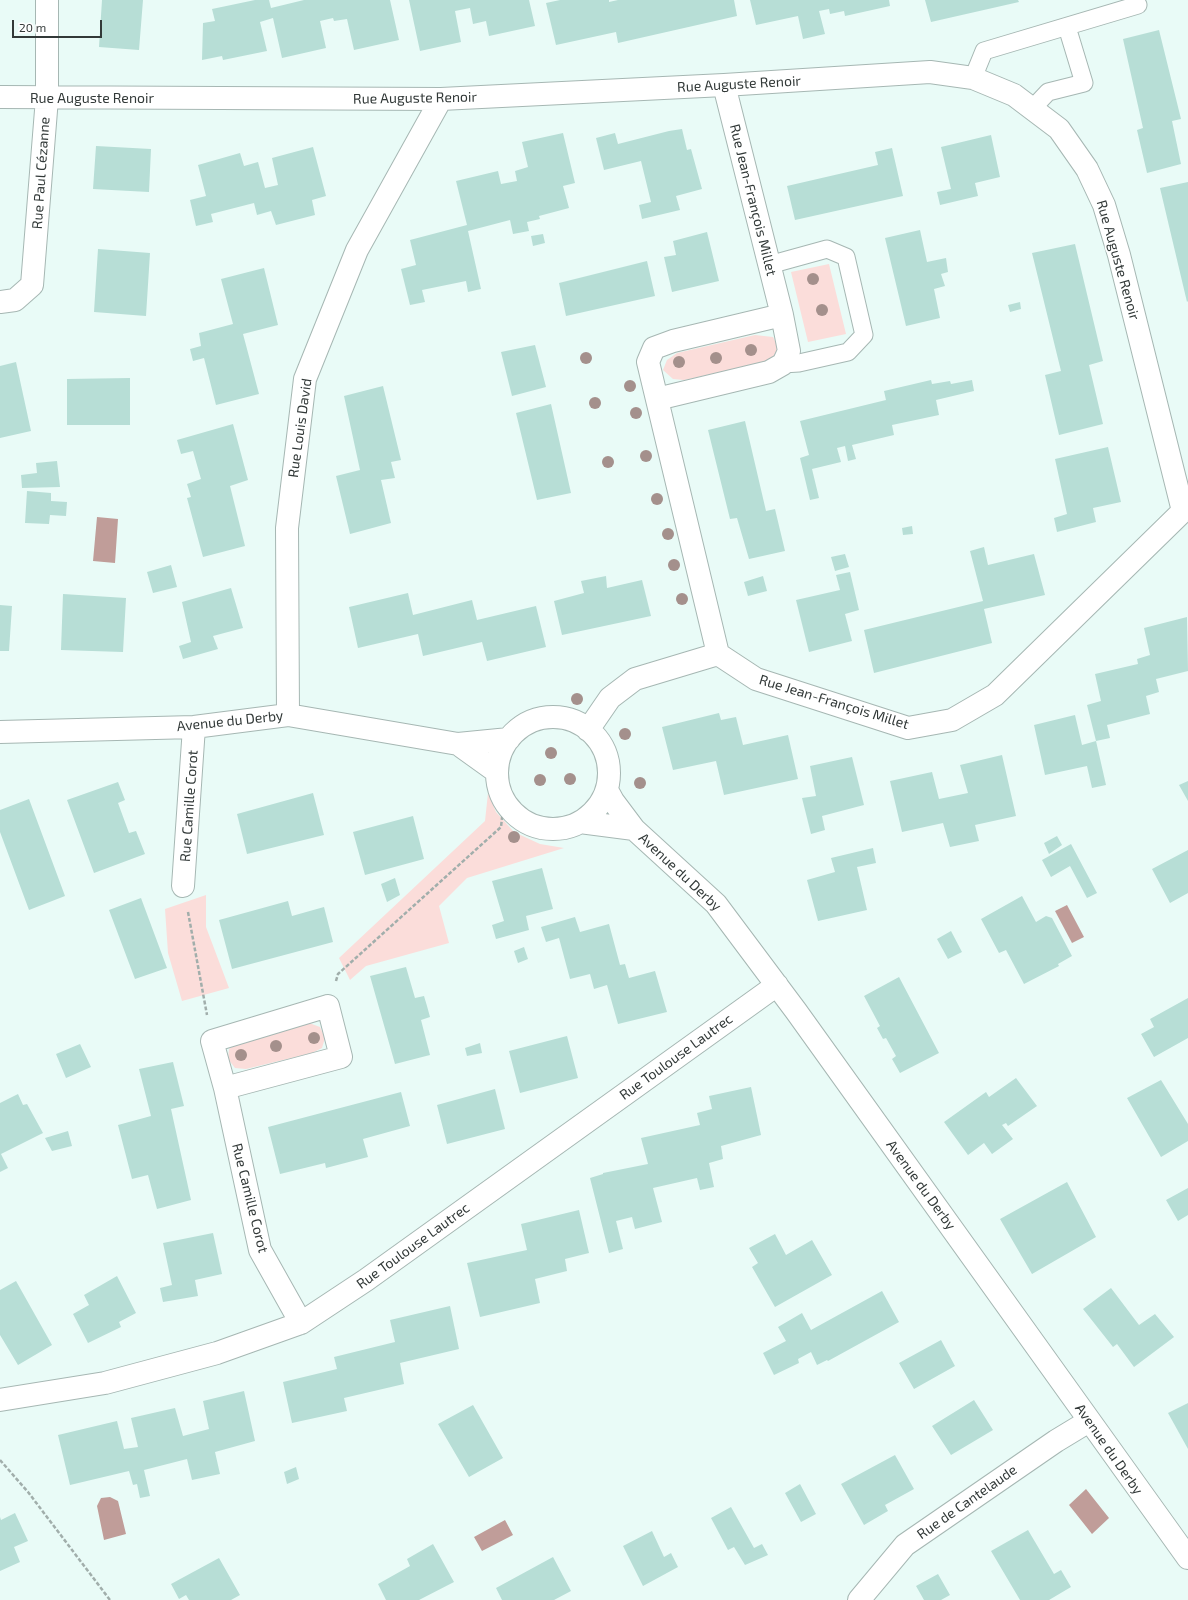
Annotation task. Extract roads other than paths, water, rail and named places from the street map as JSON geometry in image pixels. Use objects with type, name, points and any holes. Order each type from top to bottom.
[{"type":"street","name":"Rue Paul Cézanne","points":[[0,302],[15,300],[32,285],[47,98],[47,0]]},
{"type":"street","name":"Rue Auguste Renoir","points":[[0,97],[441,99],[724,85],[930,72],[972,78],[1014,95],[1059,129],[1087,169],[1104,205],[1119,255],[1186,510]]},
{"type":"street","name":"Rue Jean-François Millet","points":[[724,85],[782,315],[788,351],[783,364]]},
{"type":"street","name":"Rue Louis David","points":[[288,715],[287,528],[306,379],[357,250],[441,99]]},
{"type":"street","points":[[588,730],[610,698],[635,679],[718,654],[648,362],[654,348],[673,341],[782,315]]},
{"type":"street","points":[[657,399],[769,372],[783,364]]},
{"type":"street","name":"Rue Jean-François Millet","points":[[718,654],[756,679],[908,728],[952,720],[996,695],[1186,510]]},
{"type":"street","name":"Avenue du Derby","points":[[0,732],[194,727],[288,715],[458,744],[508,739]]},
{"type":"street","points":[[552,717],[569,719],[584,726],[588,730],[596,736],[604,750],[609,765],[609,782],[607,790],[594,811],[580,822],[564,828],[541,827],[529,823],[515,814],[504,800],[499,786],[497,772],[500,754],[508,739],[526,724],[536,720],[552,717]]},
{"type":"street","name":"Rue Camille Corot","points":[[184,886],[194,727]]},
{"type":"street","name":"Avenue du Derby","points":[[458,744],[497,772]]},
{"type":"street","name":"Avenue du Derby","points":[[607,790],[612,801],[634,829],[716,904],[777,985],[1060,1379],[1088,1421],[1188,1558]]},
{"type":"street","name":"Avenue du Derby","points":[[580,822],[634,829]]},
{"type":"street","name":"Rue Toulouse Lautrec","points":[[0,1400],[105,1383],[217,1353],[301,1323],[366,1280],[777,985]]},
{"type":"street","name":"Rue Camille Corot","points":[[225,1088],[341,1057],[328,1006],[212,1042],[225,1088],[260,1250],[301,1323]]},
{"type":"street","name":"Rue de Cantelaude","points":[[859,1600],[905,1545],[1056,1441],[1088,1421]]},
{"type":"lane","points":[[972,78],[984,51],[1138,5]]},
{"type":"lane","points":[[1032,110],[1048,92],[1084,83],[1068,26]]},
{"type":"lane","points":[[769,265],[827,248],[846,257],[864,335],[848,352],[799,363],[783,364]]}]
